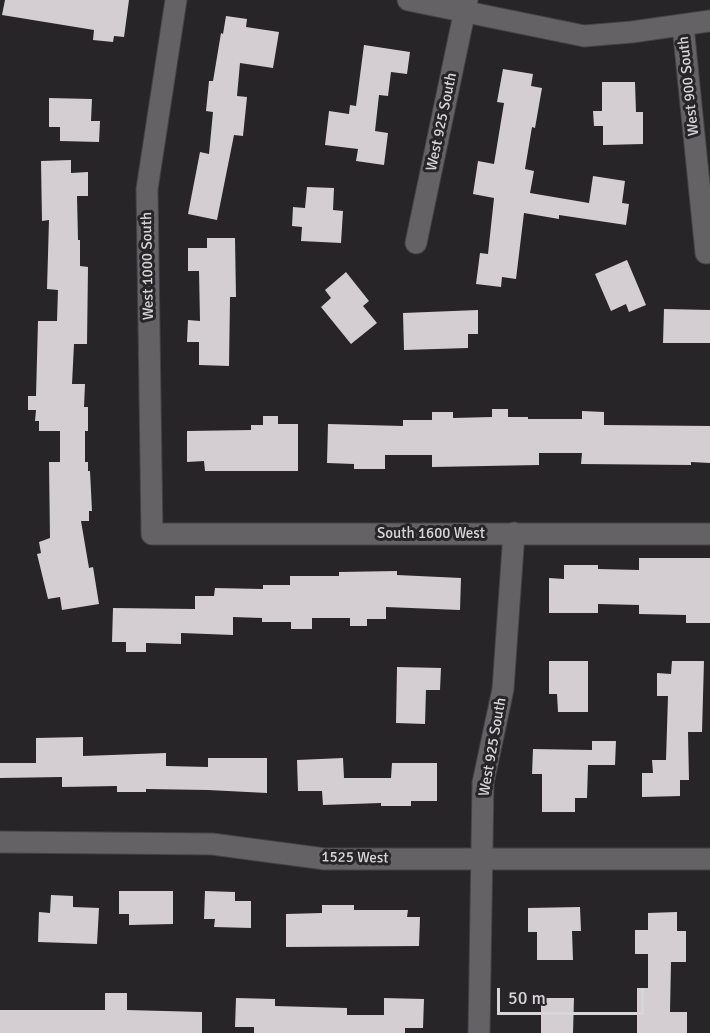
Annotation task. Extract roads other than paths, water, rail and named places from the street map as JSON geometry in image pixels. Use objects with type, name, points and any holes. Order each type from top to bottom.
[{"type":"street","name":"West 1000 South","points":[[152,534],[147,189],[176,0]]},
{"type":"street","points":[[408,0],[466,5],[584,36],[710,21]]},
{"type":"street","name":"West 925 South","points":[[416,243],[466,5]]},
{"type":"street","name":"West 900 South","points":[[683,26],[706,253]]},
{"type":"street","name":"West 925 South","points":[[479,1033],[483,783],[503,689],[514,533]]},
{"type":"street","name":"South 1600 West","points":[[152,534],[710,534]]},
{"type":"street","name":"1525 West","points":[[0,842],[212,844],[325,859],[710,859]]}]
